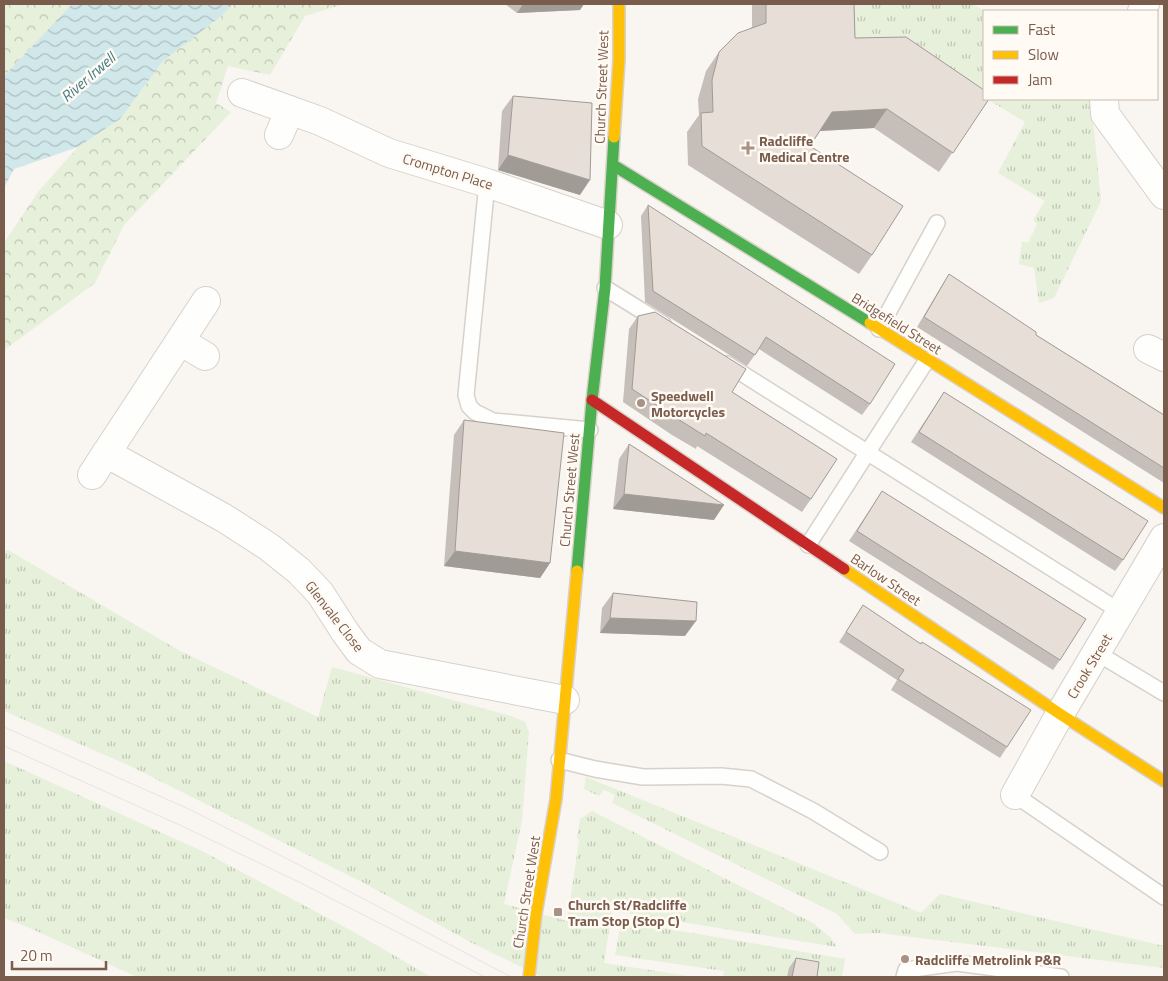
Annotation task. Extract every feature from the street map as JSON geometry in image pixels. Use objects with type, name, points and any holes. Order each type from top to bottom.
[{"type":"street","name":"Church Street West","points":[[529,977],[536,914],[556,799],[592,400],[605,288],[619,60],[618,4]]},
{"type":"street","name":"Crompton Place","points":[[242,93],[320,121],[389,153],[418,153],[487,183],[608,225]]},
{"type":"street","points":[[1104,100],[1105,114],[1164,195]]},
{"type":"street","points":[[279,135],[290,110]]},
{"type":"street","name":"Bridgefield Street","points":[[612,165],[879,329],[1164,508]]},
{"type":"street","name":"Glenvale Close","points":[[206,301],[99,464],[224,518],[269,547],[299,571],[320,593],[345,632],[360,651],[380,664],[565,700]]},
{"type":"street","points":[[180,341],[205,356]]},
{"type":"street","name":"Barlow Street","points":[[592,400],[1060,714],[1164,781]]},
{"type":"street","name":"Crook Street","points":[[1015,795],[1060,714],[1164,538]]},
{"type":"lane","points":[[487,183],[466,395],[469,406],[475,412],[492,421],[590,430]]},
{"type":"lane","points":[[879,329],[937,223]]},
{"type":"lane","points":[[605,288],[673,331]]},
{"type":"lane","points":[[715,357],[1121,612]]},
{"type":"lane","points":[[808,545],[927,360]]},
{"type":"lane","points":[[1097,653],[1164,693]]},
{"type":"lane","points":[[560,760],[595,769],[643,777],[721,776],[751,779],[813,810],[880,852]]},
{"type":"lane","points":[[1015,795],[1164,897]]},
{"type":"lane","points":[[904,977],[906,970],[957,963],[1061,977]]},
{"type":"green space","points":[[4,4],[72,4],[4,76]]},
{"type":"green space","points":[[233,4],[344,4],[305,16],[270,75],[228,66],[216,103],[231,112],[124,225],[95,283],[4,352],[4,243],[38,192],[78,147],[120,119],[163,61],[220,17]]},
{"type":"green space","points":[[841,4],[973,4],[983,10],[983,97],[841,50]]},
{"type":"green space","points":[[989,100],[1091,100],[1101,201],[1054,298],[1039,303],[1034,268],[1019,264],[1022,241],[1028,243],[1037,224],[1033,220],[1045,201],[998,173],[1025,122]]},
{"type":"green space","points":[[8,550],[180,651],[318,717],[332,667],[511,716],[525,722],[529,732],[522,821],[504,904],[567,921],[579,841],[577,837],[580,819],[592,811],[813,923],[830,937],[837,947],[612,911],[604,963],[695,977],[542,977],[470,942],[364,883],[128,765],[4,711],[4,551]]},
{"type":"green space","points":[[4,761],[202,851],[352,931],[431,977],[137,977],[4,918]]},
{"type":"green space","points":[[586,777],[921,913],[940,894],[1164,946],[1164,968],[879,933],[855,934],[837,914],[612,803],[615,795],[604,790],[599,796],[584,789]]},
{"type":"green space","points":[[621,921],[845,959],[842,977],[723,977],[724,971],[615,955]]},
{"type":"water","name":"River Irwell","points":[[72,4],[233,4],[220,17],[163,61],[120,119],[78,147],[14,169],[4,188],[4,76]]},
{"type":"building","name":"Radcliffe Medical Centre","points":[[766,4],[854,4],[855,38],[906,37],[983,89],[983,100],[988,100],[953,153],[887,109],[832,112],[810,146],[903,206],[872,255],[702,146],[701,113],[713,112],[712,80],[719,52],[738,33],[766,23]]},
{"type":"building","points":[[513,96],[592,103],[590,180],[508,155]]},
{"type":"building","points":[[648,205],[895,364],[870,404],[766,337],[755,355],[653,291]]},
{"type":"building","points":[[949,274],[1036,332],[1036,335],[1164,415],[1164,468],[924,317]]},
{"type":"building","points":[[655,312],[746,369],[732,392],[837,459],[811,499],[706,433],[705,436],[632,389],[638,316]]},
{"type":"building","points":[[944,392],[1148,521],[1123,560],[919,432]]},
{"type":"building","points":[[464,420],[564,433],[550,563],[455,551]]},
{"type":"building","points":[[629,444],[724,505],[624,494]]},
{"type":"building","points":[[882,491],[1086,619],[1060,660],[857,531]]},
{"type":"building","points":[[613,593],[697,602],[696,621],[610,618]]},
{"type":"building","points":[[863,605],[921,644],[922,642],[1031,710],[1007,747],[898,679],[904,670],[846,632]]},
{"type":"building","points":[[796,958],[819,962],[817,977],[792,977]]},
{"type":"tram line","points":[[4,727],[191,810],[511,977]]},
{"type":"tram line","points":[[4,746],[184,827],[301,883],[485,977]]},
{"type":"traffic: fast","points":[[577,571],[592,400],[605,288],[614,137]]},
{"type":"traffic: fast","points":[[613,165],[870,323]]},
{"type":"traffic: slow","points":[[614,137],[619,60],[619,4]]},
{"type":"traffic: slow","points":[[870,323],[1164,508]]},
{"type":"traffic: slow","points":[[844,569],[1060,714],[1164,781]]},
{"type":"traffic: slow","points":[[529,977],[536,914],[556,799],[577,571]]},
{"type":"traffic: jam","points":[[592,400],[844,569]]},
{"type":"place","name":"Radcliffe Medical Centre","points":[[748,148]]},
{"type":"place","name":"Speedwell Motorcycles","points":[[641,403]]},
{"type":"place","name":"Church St/Radcliffe Tram Stop (Stop C)","points":[[558,912]]},
{"type":"place","name":"Radcliffe Metrolink P&R","points":[[905,959]]}]
